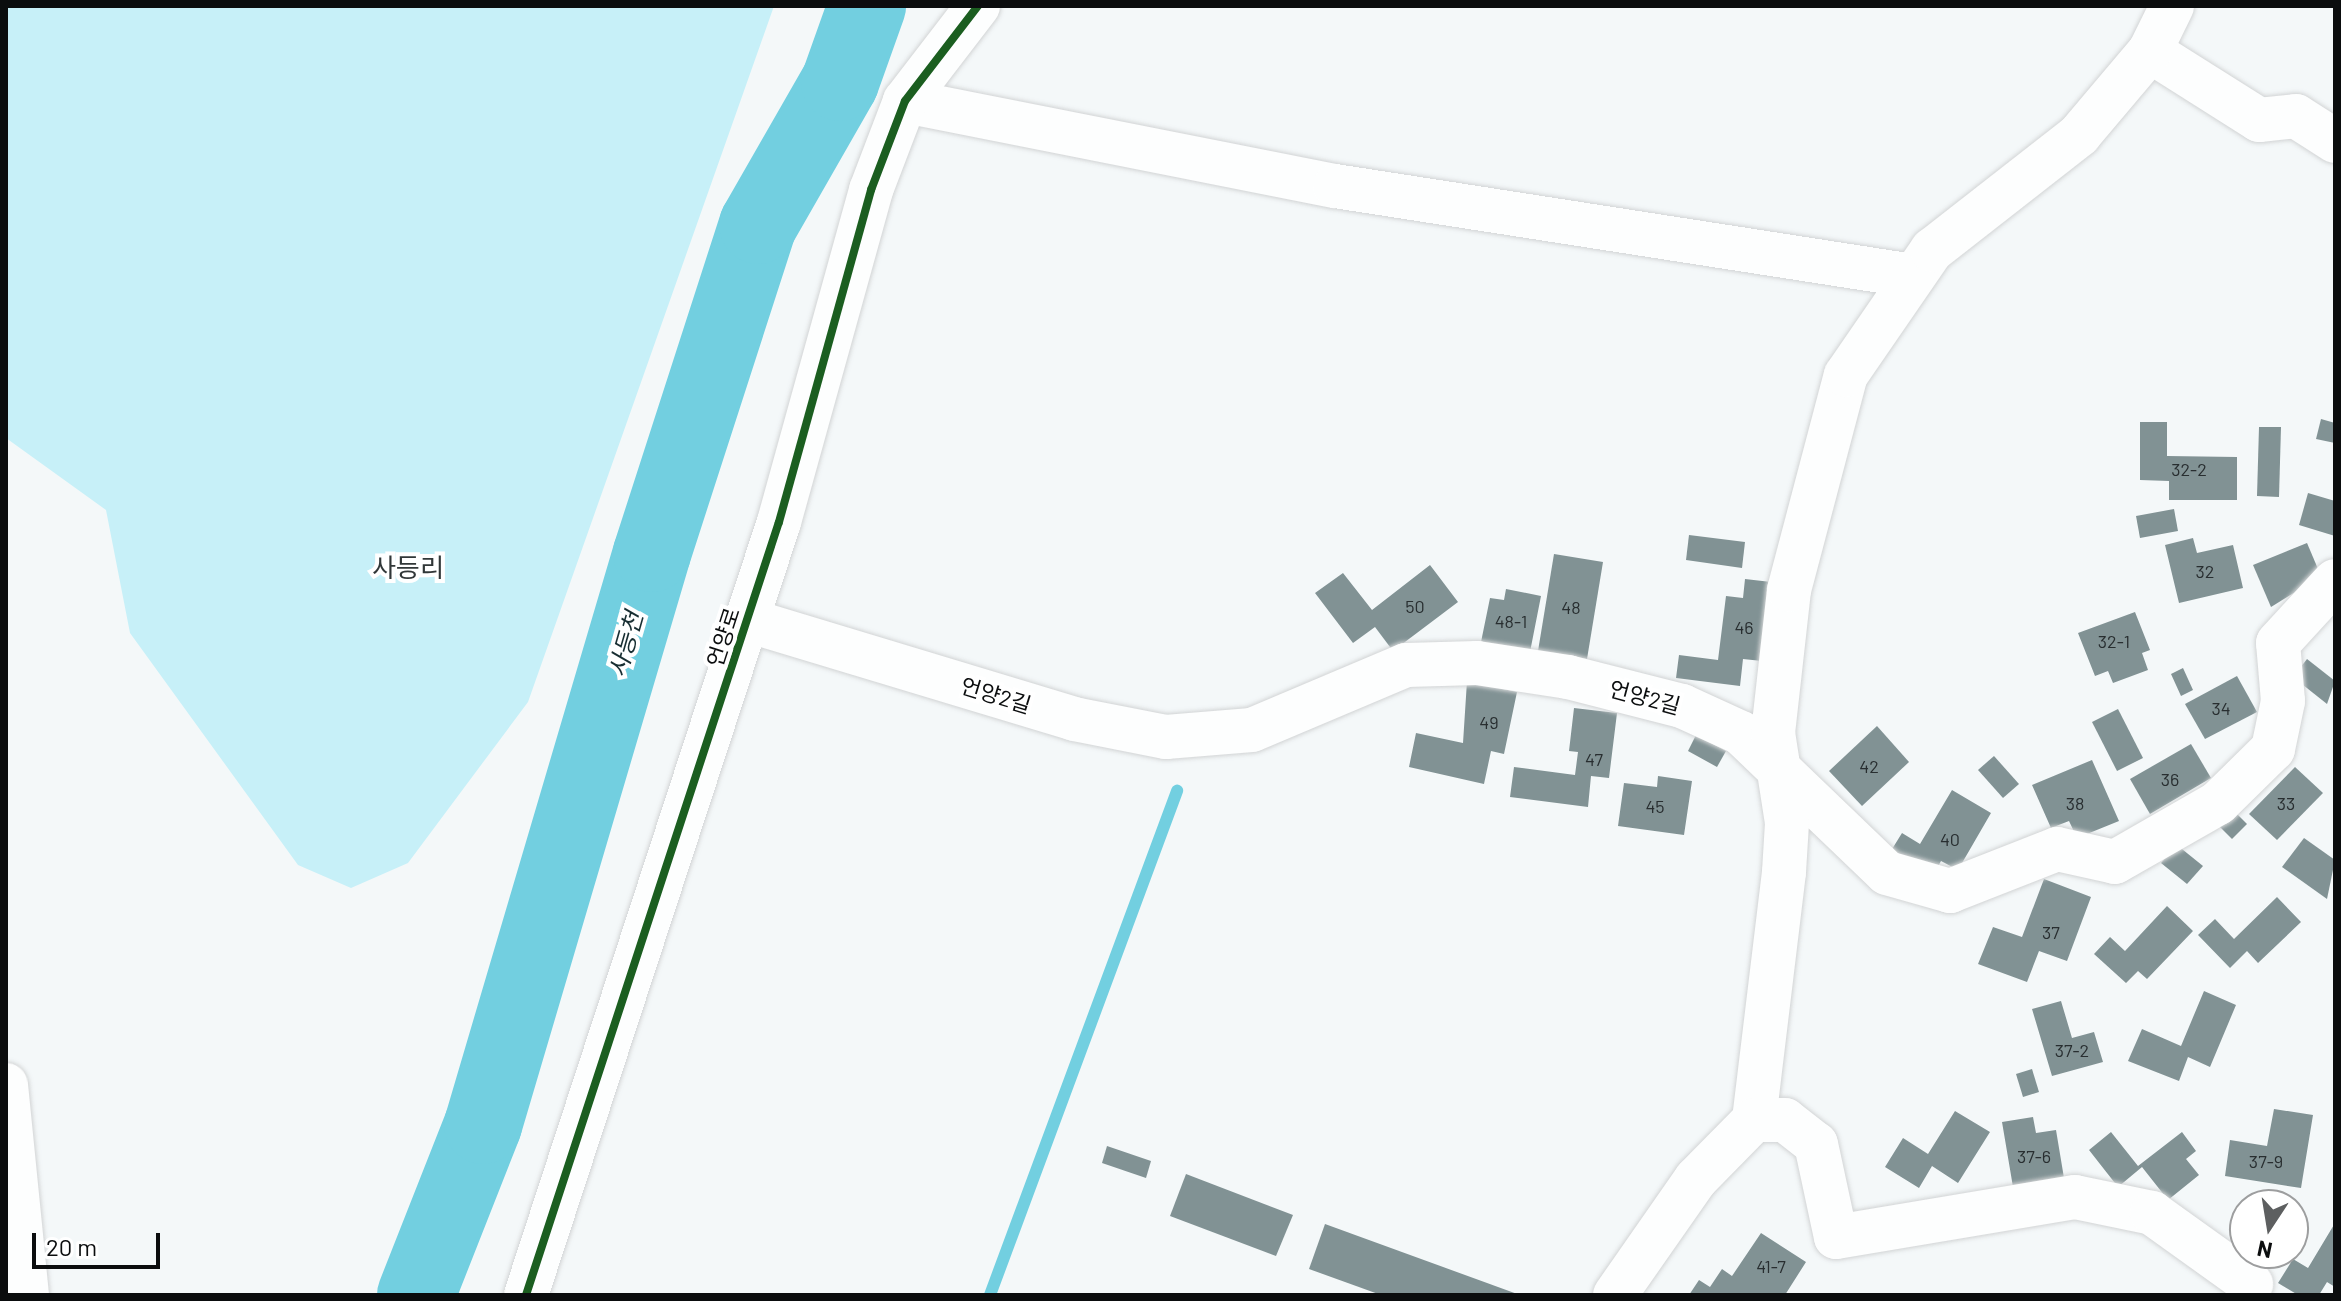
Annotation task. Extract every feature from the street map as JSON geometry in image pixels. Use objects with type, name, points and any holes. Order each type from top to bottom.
[{"type":"street","name":"언양로","points":[[526,1295],[747,620],[871,190],[905,101],[978,6]]},
{"type":"street","points":[[1615,1295],[1696,1179],[1754,1120],[1784,872],[1781,778],[1773,733],[1789,590],[1846,375],[1932,250],[2079,135],[2150,51],[2172,6]]},
{"type":"street","points":[[2150,51],[2259,120],[2296,116],[2335,141]]},
{"type":"street","points":[[905,101],[1335,186],[1913,276]]},
{"type":"street","name":"언양2길","points":[[747,620],[1074,719],[1166,737],[1252,730],[1406,665],[1507,667],[1682,706],[1741,733],[1781,778],[1887,873],[1920,887],[1950,891],[2057,849],[2115,862],[2218,803],[2273,749],[2283,701],[2278,643],[2335,581]]},
{"type":"street","points":[[6,1085],[27,1295]]},
{"type":"street","points":[[1754,1120],[1785,1120],[1816,1144],[1836,1237],[2075,1197],[2152,1213],[2251,1284]]},
{"type":"shaded area","points":[[6,6],[774,6],[528,702],[408,863],[351,888],[298,865],[130,633],[106,510],[6,438]]},
{"type":"building","points":[[2321,419],[2335,423],[2335,443],[2316,439]]},
{"type":"building","points":[[2140,422],[2167,422],[2167,456],[2237,457],[2237,500],[2169,500],[2169,481],[2140,480]]},
{"type":"building","points":[[2259,427],[2281,427],[2279,497],[2257,496]]},
{"type":"building","points":[[2308,493],[2335,501],[2335,536],[2299,525]]},
{"type":"building","points":[[2174,509],[2178,531],[2140,538],[2136,516]]},
{"type":"building","points":[[1689,535],[1745,542],[1742,568],[1686,560]]},
{"type":"building","points":[[2193,538],[2197,553],[2233,545],[2243,588],[2179,603],[2165,545]]},
{"type":"building","points":[[2307,543],[2321,576],[2271,607],[2253,565]]},
{"type":"building","points":[[1554,554],[1603,562],[1587,659],[1538,651]]},
{"type":"building","points":[[1430,565],[1458,602],[1393,651],[1375,627],[1353,643],[1315,593],[1343,573],[1372,610]]},
{"type":"building","points":[[1745,579],[1771,582],[1762,661],[1743,659],[1740,686],[1676,678],[1679,655],[1718,660],[1726,596],[1743,598]]},
{"type":"building","points":[[1506,589],[1541,596],[1530,652],[1481,642],[1490,598],[1504,600]]},
{"type":"building","points":[[2135,612],[2150,650],[2142,653],[2148,670],[2113,683],[2108,671],[2095,676],[2078,633]]},
{"type":"building","points":[[2307,659],[2335,681],[2327,704],[2293,677]]},
{"type":"building","points":[[2183,668],[2193,690],[2181,696],[2171,674]]},
{"type":"building","points":[[2237,676],[2257,712],[2205,739],[2185,704]]},
{"type":"building","points":[[1467,681],[1517,692],[1504,754],[1491,751],[1484,784],[1409,767],[1416,733],[1463,743]]},
{"type":"building","points":[[1574,708],[1617,713],[1609,778],[1591,776],[1588,807],[1510,797],[1514,767],[1575,775],[1578,752],[1569,751]]},
{"type":"building","points":[[2118,709],[2143,758],[2117,771],[2092,722]]},
{"type":"building","points":[[1877,726],[1909,762],[1862,806],[1829,771]]},
{"type":"building","points":[[1696,735],[1726,751],[1717,767],[1688,751]]},
{"type":"building","points":[[2191,744],[2211,778],[2150,814],[2130,779]]},
{"type":"building","points":[[1994,756],[2019,784],[2003,798],[1978,770]]},
{"type":"building","points":[[2092,760],[2119,821],[2077,838],[2069,821],[2051,828],[2032,785]]},
{"type":"building","points":[[2295,767],[2323,793],[2277,840],[2249,814]]},
{"type":"building","points":[[1658,776],[1692,781],[1684,835],[1618,826],[1624,783],[1657,787]]},
{"type":"building","points":[[1952,790],[1991,813],[1958,870],[1941,861],[1931,879],[1889,854],[1902,833],[1920,844]]},
{"type":"building","points":[[2228,805],[2247,824],[2232,839],[2214,821]]},
{"type":"building","points":[[2304,838],[2335,860],[2327,899],[2282,867]]},
{"type":"building","points":[[2177,845],[2203,866],[2187,884],[2161,863]]},
{"type":"building","points":[[2044,879],[2091,897],[2067,961],[2039,951],[2027,982],[1978,964],[1993,927],[2022,937]]},
{"type":"building","points":[[2277,897],[2301,922],[2258,963],[2247,951],[2230,968],[2198,935],[2215,919],[2234,939]]},
{"type":"building","points":[[2167,906],[2193,931],[2147,979],[2138,971],[2126,983],[2094,954],[2110,937],[2125,951]]},
{"type":"building","points":[[2204,991],[2236,1005],[2210,1067],[2188,1057],[2179,1081],[2128,1061],[2142,1029],[2181,1046]]},
{"type":"building","points":[[2061,1001],[2072,1038],[2094,1032],[2103,1062],[2052,1076],[2032,1009]]},
{"type":"building","points":[[2032,1069],[2039,1092],[2023,1097],[2016,1074]]},
{"type":"building","points":[[2274,1109],[2313,1115],[2301,1188],[2225,1176],[2230,1140],[2267,1146]]},
{"type":"building","points":[[1955,1111],[1990,1132],[1958,1183],[1932,1166],[1919,1188],[1885,1167],[1903,1138],[1928,1154]]},
{"type":"building","points":[[2033,1117],[2036,1133],[2056,1130],[2064,1178],[2013,1187],[2002,1122]]},
{"type":"building","points":[[2111,1132],[2138,1166],[2182,1132],[2196,1151],[2186,1159],[2199,1175],[2168,1200],[2142,1167],[2118,1187],[2089,1150]]},
{"type":"building","points":[[1107,1146],[1151,1161],[1146,1178],[1102,1163]]},
{"type":"building","points":[[1186,1174],[1293,1215],[1276,1256],[1170,1216]]},
{"type":"building","points":[[2335,1223],[2335,1287],[2327,1282],[2319,1295],[2298,1295],[2278,1283],[2287,1269],[2309,1269]]},
{"type":"building","points":[[1325,1224],[1520,1295],[1381,1295],[1309,1269]]},
{"type":"building","points":[[1761,1233],[1806,1262],[1785,1295],[1689,1295],[1699,1280],[1710,1287],[1722,1269],[1732,1276]]},
{"type":"waterway","name":"사등천","points":[[416,1295],[483,1125],[652,553],[758,225],[840,82],[867,6]]},
{"type":"waterway","points":[[990,1295],[1177,791]]},
{"type":"cycle path","points":[[526,1295],[779,522],[871,190],[905,101],[978,6]]},
{"type":"district","name":"사등리","points":[[408,567]]}]
